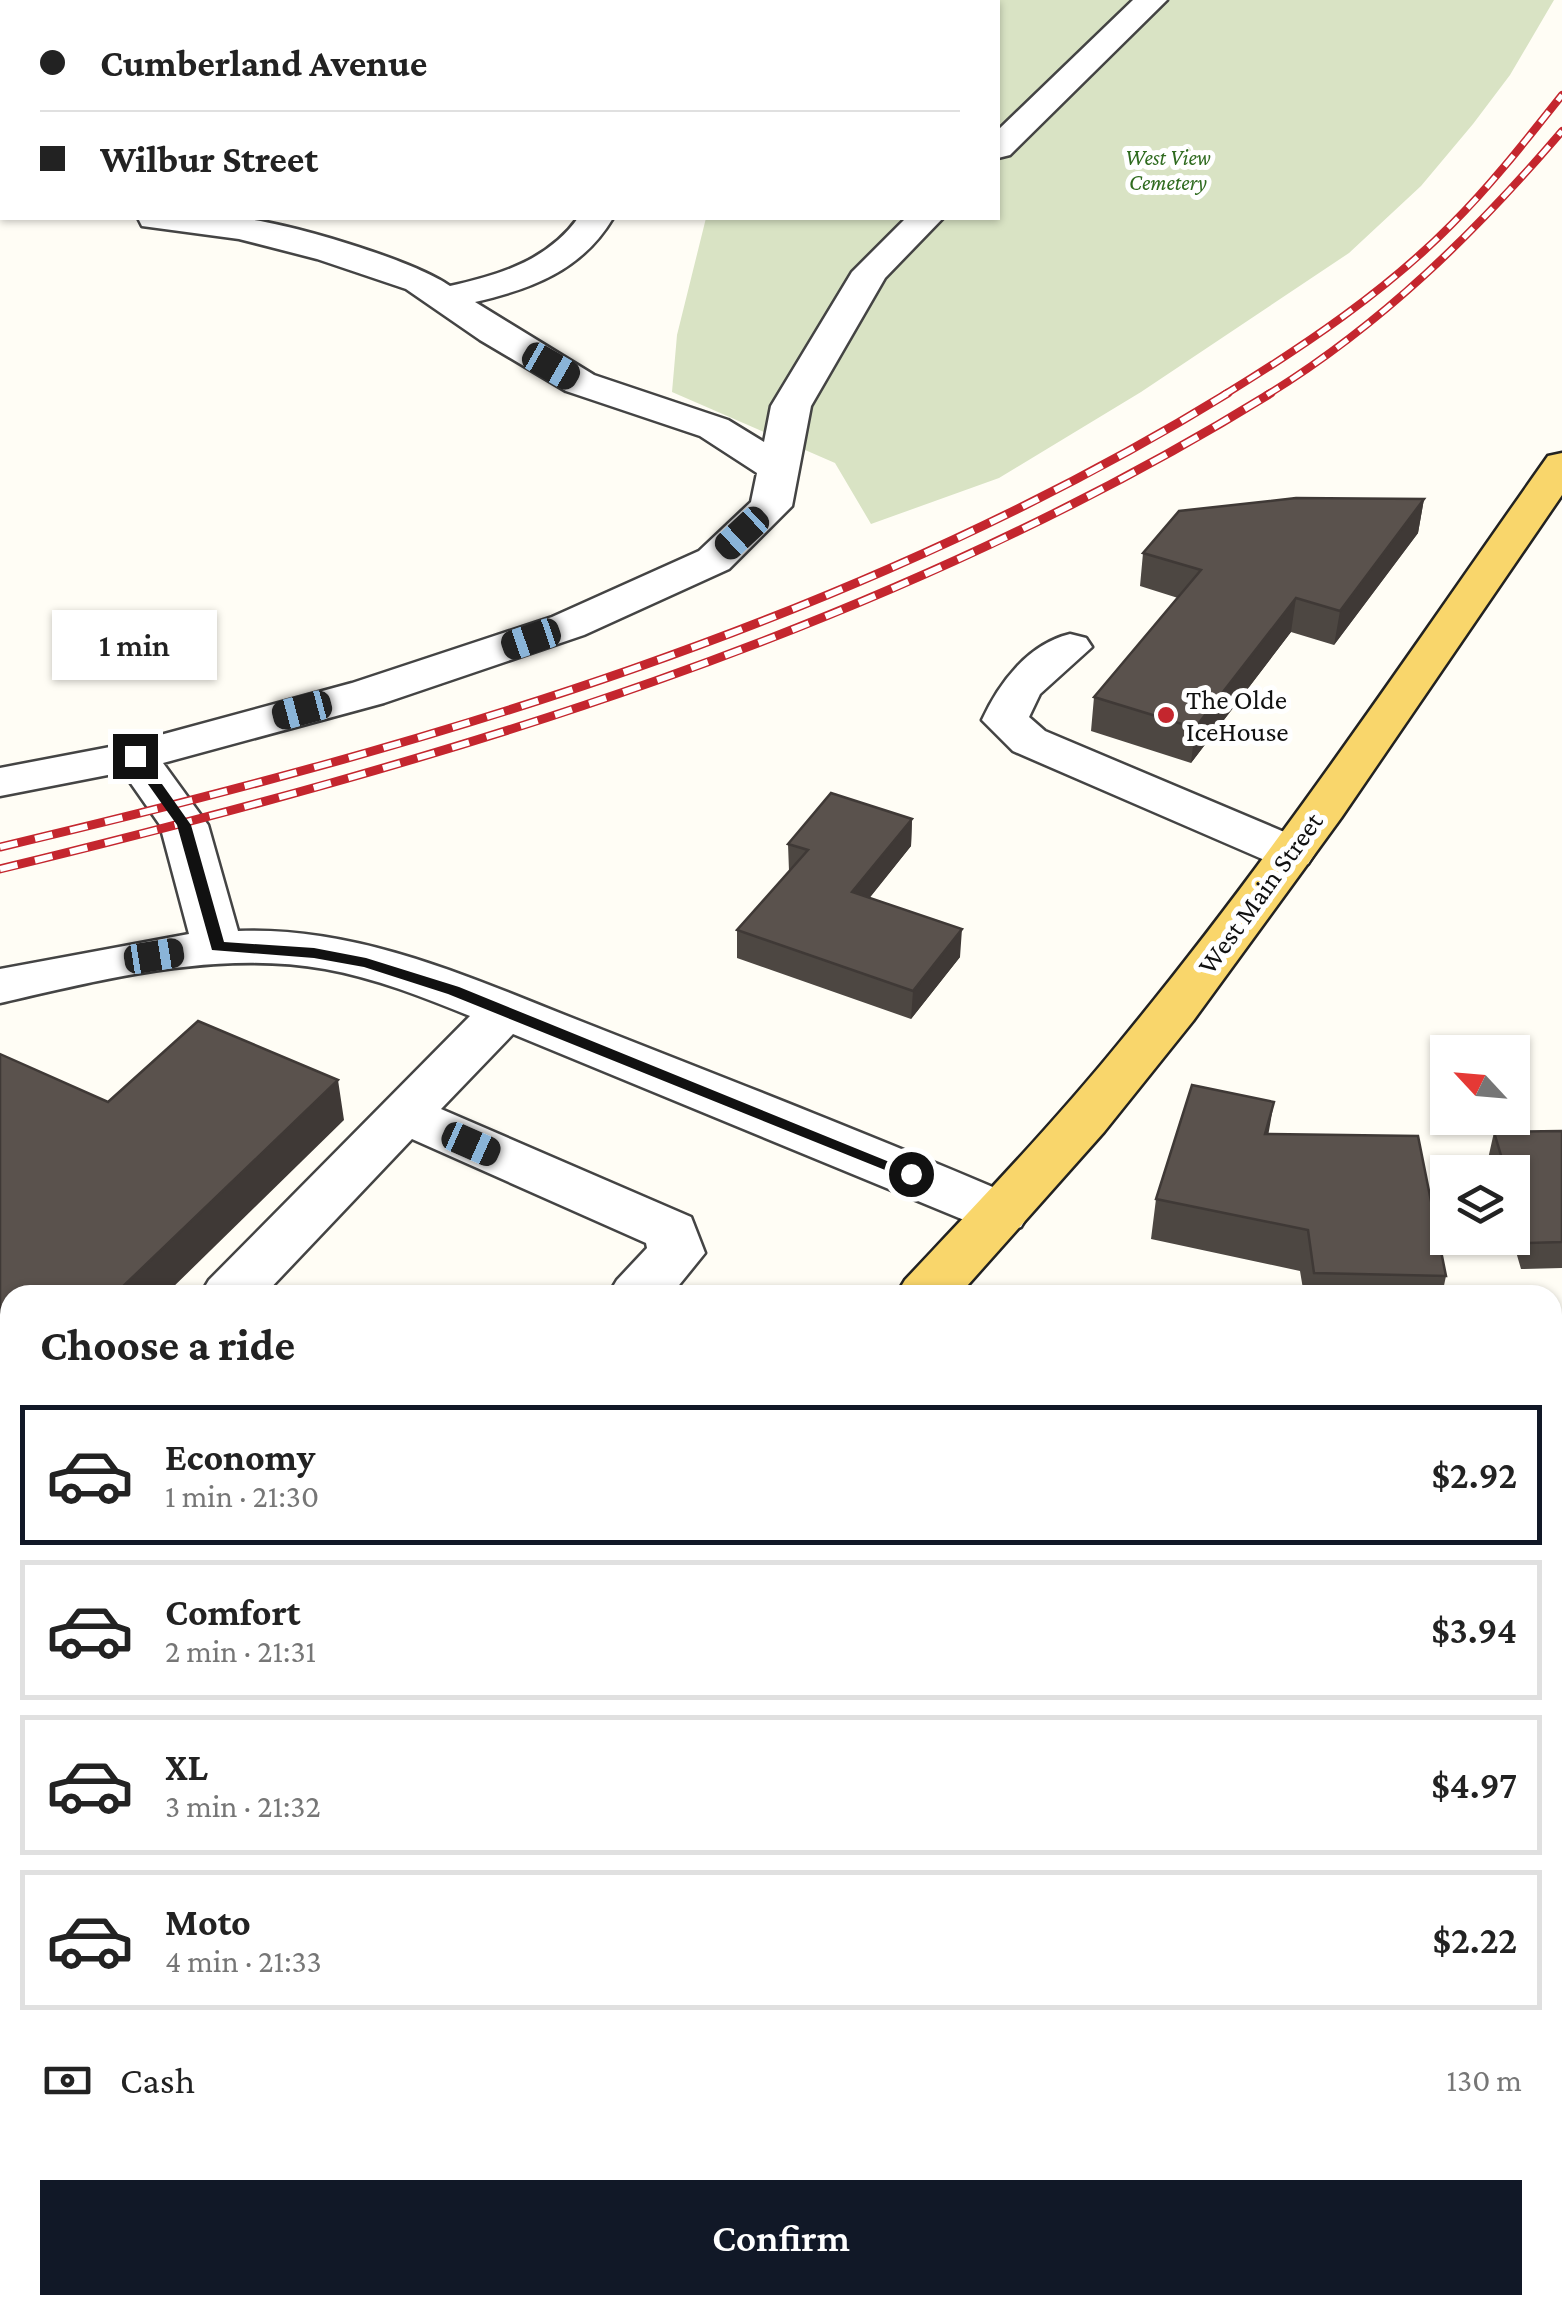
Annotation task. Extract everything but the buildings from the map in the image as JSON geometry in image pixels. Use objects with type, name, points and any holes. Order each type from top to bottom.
[{"type":"main road","name":"West Main Street","points":[[933,1285],[1001,1213],[1172,1012],[1291,853],[1562,465]]},
{"type":"street","points":[[1000,146],[1151,0]]},
{"type":"street","points":[[172,220],[240,228],[330,251],[419,281],[492,332],[580,382],[714,428],[779,469]]},
{"type":"street","points":[[444,298],[498,288],[556,263],[595,220]]},
{"type":"street","points":[[0,782],[135,756],[368,692],[568,626],[714,560],[771,506],[791,406],[870,272],[924,220]]},
{"type":"street","points":[[1070,647],[1020,687],[1005,720],[1029,741],[1291,853]]},
{"type":"street","points":[[135,756],[184,825],[217,946]]},
{"type":"street","points":[[0,986],[122,960],[217,946],[288,948],[366,963],[505,1011],[843,1144],[1001,1213]]},
{"type":"street","points":[[239,1285],[505,1011]]},
{"type":"street","points":[[404,1114],[670,1231],[676,1253],[646,1285]]},
{"type":"green space","name":"West View Cemetery","points":[[1000,0],[1554,0],[1510,75],[1473,124],[1421,186],[1349,253],[1141,392],[999,478],[871,524],[835,463],[672,392],[677,335],[706,220],[1000,220]]},
{"type":"railway","points":[[1224,395],[1343,316],[1427,249],[1481,193],[1562,95]]},
{"type":"railway","points":[[1267,395],[1349,338],[1425,275],[1496,205],[1562,131]]},
{"type":"railway","points":[[0,847],[319,766],[633,669],[787,611],[938,547],[1085,474],[1228,393]]},
{"type":"railway","points":[[0,869],[330,783],[494,735],[655,681],[815,621],[971,554],[1123,478],[1271,393]]},
{"type":"place","name":"The Olde IceHouse","points":[[1166,715]]},
{"type":"route","points":[[135,756],[184,825],[217,946],[288,948],[366,963],[453,991],[911,1174]]}]
